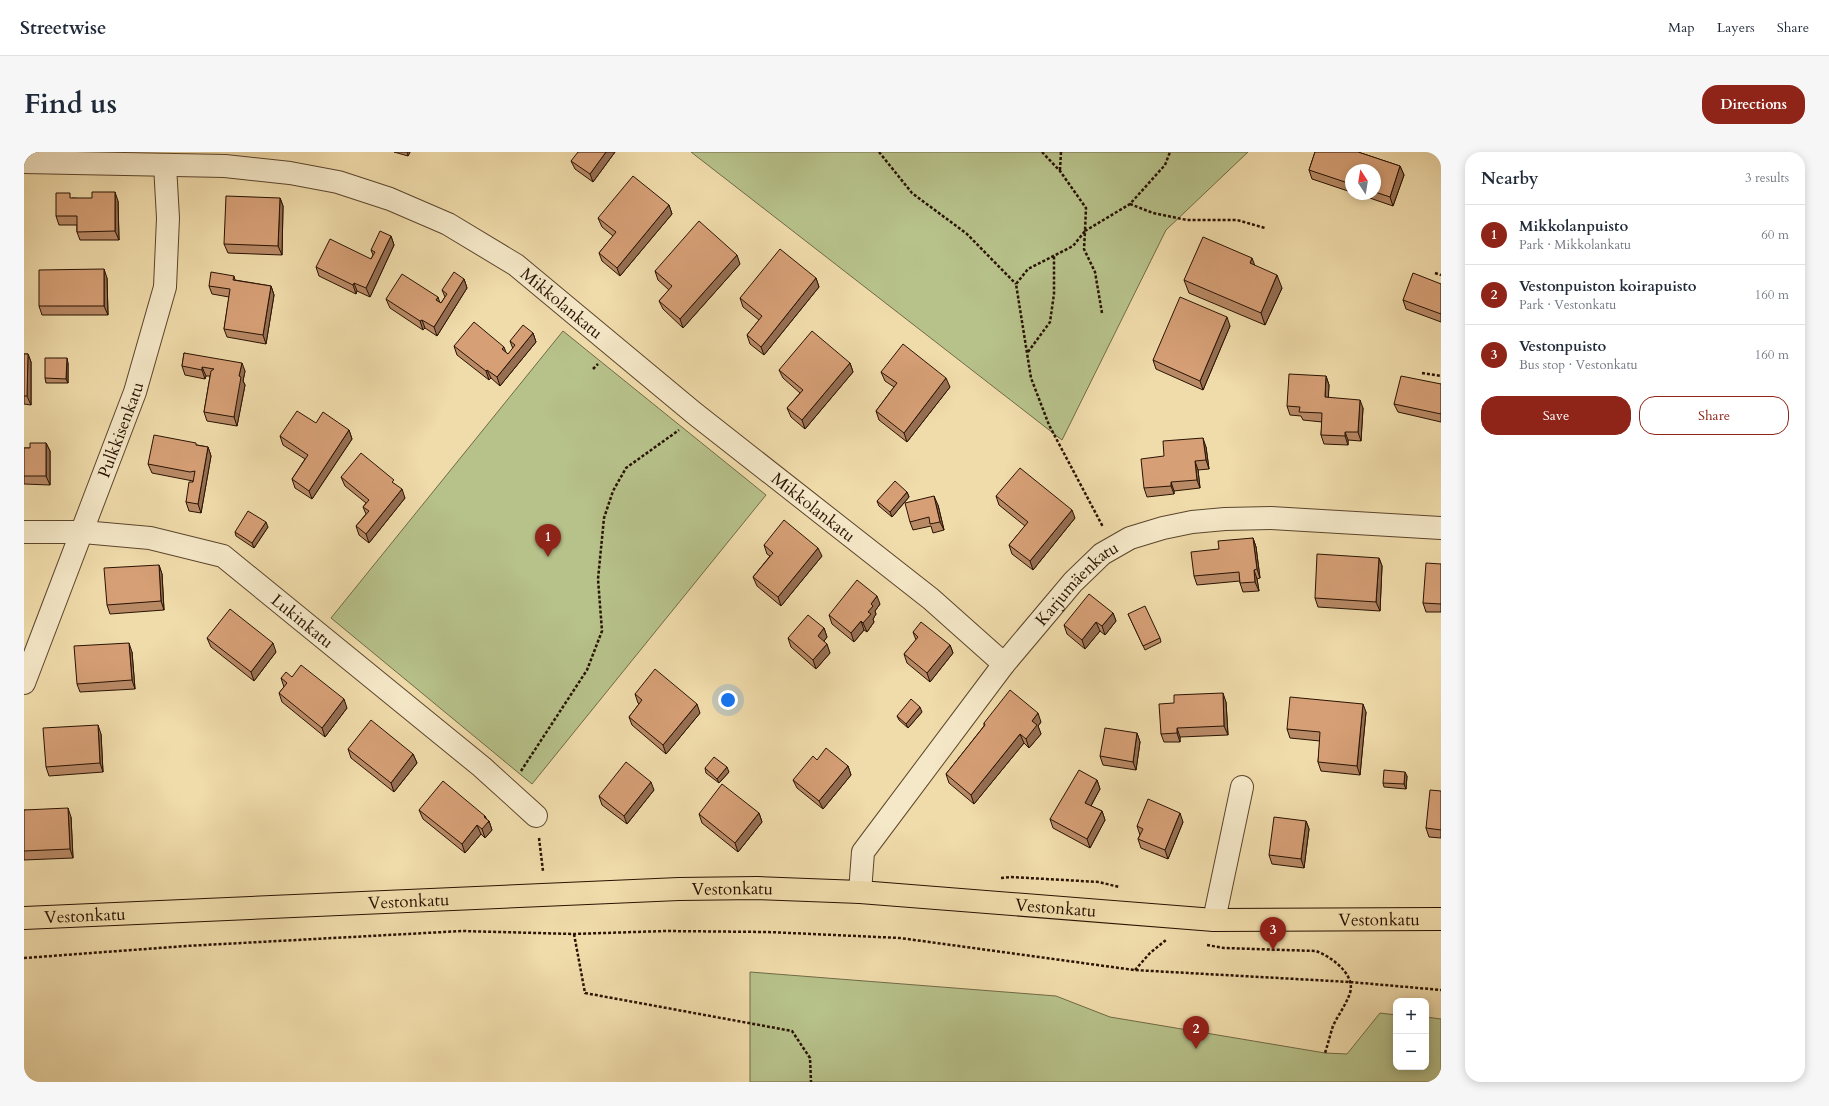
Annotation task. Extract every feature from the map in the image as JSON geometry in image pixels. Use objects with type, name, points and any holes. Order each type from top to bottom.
[{"type":"main road","name":"Vestonkatu","points":[[24,918],[679,889],[757,888],[860,892],[1214,920],[1441,919]]},
{"type":"street","name":"Mikkolankatu","points":[[24,162],[225,166],[290,173],[338,182],[390,199],[448,224],[516,265],[694,413],[931,599],[1004,664]]},
{"type":"street","name":"Pulkkisenkatu","points":[[24,684],[135,392],[165,287],[168,218],[165,165]]},
{"type":"street","name":"Karjumäenkatu","points":[[860,892],[863,852],[1004,664],[1073,582],[1102,554],[1130,538],[1163,528],[1192,522],[1225,519],[1271,518],[1441,528]]},
{"type":"street","name":"Lukinkatu","points":[[24,532],[83,532],[150,538],[223,556],[508,790],[536,816]]},
{"type":"street","points":[[1214,920],[1242,787]]},
{"type":"path","points":[[880,152],[912,193],[967,234],[1016,284],[1031,378],[1049,425],[1114,547]]},
{"type":"path","points":[[1042,152],[1060,171],[1086,208],[1084,249],[1095,272],[1102,313]]},
{"type":"path","points":[[1060,171],[1061,152]]},
{"type":"path","points":[[1016,284],[1028,269],[1072,246],[1085,231],[1130,204],[1165,165],[1170,152]]},
{"type":"path","points":[[1130,204],[1153,213],[1187,220],[1237,220],[1265,228]]},
{"type":"path","points":[[1028,352],[1050,322],[1054,294],[1054,256]]},
{"type":"path","points":[[1435,273],[1441,275]]},
{"type":"path","points":[[1422,372],[1441,376]]},
{"type":"path","points":[[508,790],[587,670],[602,631],[598,579],[604,518],[613,491],[626,468],[675,434],[694,413]]},
{"type":"path","points":[[536,816],[544,875]]},
{"type":"path","points":[[24,958],[186,946],[462,931],[574,934],[664,931],[768,932],[900,938],[1134,970],[1350,982],[1441,990]]},
{"type":"path","points":[[574,934],[585,992],[792,1031],[810,1058],[811,1082]]},
{"type":"path","points":[[1134,970],[1150,953],[1169,938]]},
{"type":"path","points":[[1233,948],[1316,951],[1326,955],[1338,965],[1350,982],[1351,992],[1333,1027],[1325,1053]]},
{"type":"green space","points":[[691,152],[1248,152],[1166,230],[1062,440]]},
{"type":"green space","points":[[563,331],[766,495],[532,784],[331,618]]},
{"type":"green space","points":[[750,972],[1056,996],[1110,1017],[1325,1053],[1347,1054],[1380,1013],[1393,1015],[1393,1070],[1429,1070],[1429,1017],[1441,1019],[1441,1082],[750,1082]]},
{"type":"building","points":[[578,152],[606,152],[590,174],[571,161]]},
{"type":"building","points":[[1315,152],[1358,152],[1400,166],[1390,197],[1381,194],[1381,164],[1345,164],[1345,182],[1309,170]]},
{"type":"building","points":[[633,176],[669,205],[617,268],[599,253],[616,232],[598,218]]},
{"type":"building","points":[[92,192],[115,192],[115,231],[77,232],[77,216],[56,216],[56,193],[70,193],[70,198],[92,198]]},
{"type":"building","points":[[226,196],[280,198],[278,246],[224,244]]},
{"type":"building","points":[[699,221],[737,255],[680,319],[659,301],[672,286],[655,271]]},
{"type":"building","points":[[380,231],[391,236],[366,288],[354,283],[353,285],[316,267],[330,239],[371,259],[375,252],[371,250]]},
{"type":"building","points":[[1203,237],[1252,258],[1250,263],[1277,275],[1261,313],[1184,280]]},
{"type":"building","points":[[780,249],[816,278],[761,347],[747,335],[762,316],[740,298]]},
{"type":"building","points":[[104,269],[104,306],[39,306],[39,270]]},
{"type":"building","points":[[211,272],[234,276],[233,280],[271,286],[263,335],[224,329],[230,289],[209,286]]},
{"type":"building","points":[[454,272],[464,279],[434,327],[422,320],[420,321],[386,299],[402,274],[438,297],[436,300],[441,303],[447,294],[442,290]]},
{"type":"building","points":[[1413,273],[1441,284],[1441,314],[1403,300]]},
{"type":"building","points":[[1180,297],[1227,317],[1200,381],[1153,360]]},
{"type":"building","points":[[474,322],[504,347],[502,349],[508,354],[515,345],[510,341],[523,325],[533,333],[497,377],[487,370],[486,371],[454,346]]},
{"type":"building","points":[[812,331],[850,363],[802,420],[787,408],[803,390],[779,370]]},
{"type":"building","points":[[903,344],[946,378],[904,433],[876,411],[897,383],[881,372]]},
{"type":"building","points":[[184,353],[242,363],[234,417],[204,412],[211,371],[214,369],[202,367],[202,370],[182,366]]},
{"type":"building","points":[[24,354],[28,354],[27,396],[24,396]]},
{"type":"building","points":[[45,358],[67,358],[66,379],[45,378]]},
{"type":"building","points":[[1289,374],[1326,376],[1325,397],[1360,400],[1358,432],[1345,432],[1345,436],[1321,435],[1322,413],[1299,412],[1300,407],[1287,406]]},
{"type":"building","points":[[1401,376],[1441,384],[1441,414],[1394,404]]},
{"type":"building","points":[[297,411],[316,423],[323,412],[349,430],[309,491],[292,479],[308,455],[280,436]]},
{"type":"building","points":[[154,435],[196,443],[196,445],[208,447],[198,504],[186,502],[189,482],[193,482],[195,471],[190,472],[148,464]]},
{"type":"building","points":[[1203,438],[1206,460],[1195,461],[1197,480],[1171,482],[1171,486],[1144,488],[1141,459],[1164,456],[1163,441]]},
{"type":"building","points":[[30,443],[46,443],[46,476],[24,476],[24,448],[30,448]]},
{"type":"building","points":[[361,453],[394,480],[392,482],[402,489],[366,534],[356,526],[369,511],[363,507],[369,500],[341,477]]},
{"type":"building","points":[[1020,468],[1072,510],[1030,561],[1009,545],[1028,522],[996,496]]},
{"type":"building","points":[[895,481],[907,492],[890,512],[877,501]]},
{"type":"building","points":[[934,496],[940,522],[930,524],[929,517],[910,522],[905,503]]},
{"type":"building","points":[[248,511],[266,522],[252,543],[235,532]]},
{"type":"building","points":[[784,520],[818,548],[778,597],[753,577],[773,553],[764,545]]},
{"type":"building","points":[[1253,538],[1257,569],[1254,570],[1255,582],[1240,583],[1239,572],[1194,576],[1191,552],[1219,549],[1218,541]]},
{"type":"building","points":[[1317,554],[1379,558],[1376,602],[1315,598]]},
{"type":"building","points":[[1426,563],[1441,564],[1441,604],[1423,603]]},
{"type":"building","points":[[159,565],[161,601],[107,605],[104,568]]},
{"type":"building","points":[[857,580],[877,596],[871,604],[873,606],[868,612],[871,614],[863,623],[861,621],[851,633],[829,615]]},
{"type":"building","points":[[1089,594],[1113,613],[1102,626],[1096,622],[1082,640],[1064,625]]},
{"type":"building","points":[[1145,606],[1160,638],[1143,646],[1128,614]]},
{"type":"building","points":[[230,609],[273,643],[251,672],[207,638]]},
{"type":"building","points":[[808,615],[824,628],[818,636],[827,644],[813,660],[788,638]]},
{"type":"building","points":[[921,622],[950,645],[927,673],[904,654],[918,637],[913,632]]},
{"type":"building","points":[[129,643],[132,680],[77,684],[74,646]]},
{"type":"building","points":[[301,665],[344,699],[322,728],[279,693],[287,683],[281,678],[286,672],[292,677]]},
{"type":"building","points":[[655,669],[697,704],[663,745],[629,717],[642,700],[635,694]]},
{"type":"building","points":[[1010,690],[1038,713],[1032,721],[1037,725],[1026,739],[1020,734],[971,795],[946,774],[985,725],[984,723]]},
{"type":"building","points":[[1223,693],[1224,726],[1177,728],[1177,733],[1161,734],[1159,704],[1174,703],[1174,695]]},
{"type":"building","points":[[1290,697],[1363,704],[1357,766],[1318,762],[1320,732],[1287,729]]},
{"type":"building","points":[[911,699],[920,707],[906,724],[897,716]]},
{"type":"building","points":[[371,720],[413,754],[391,783],[348,749]]},
{"type":"building","points":[[98,725],[100,763],[46,767],[43,728]]},
{"type":"building","points":[[1105,728],[1137,733],[1133,762],[1100,756]]},
{"type":"building","points":[[826,748],[848,766],[819,801],[793,780],[813,756],[817,760]]},
{"type":"building","points":[[714,757],[727,767],[717,779],[705,768]]},
{"type":"building","points":[[626,762],[651,782],[624,816],[599,796]]},
{"type":"building","points":[[1079,770],[1097,780],[1085,803],[1102,811],[1087,839],[1050,819]]},
{"type":"building","points":[[1384,770],[1405,772],[1404,784],[1383,783]]},
{"type":"building","points":[[443,781],[489,821],[482,829],[477,825],[462,844],[419,810]]},
{"type":"building","points":[[722,784],[759,813],[735,843],[699,814]]},
{"type":"building","points":[[1430,790],[1441,791],[1441,830],[1426,828]]},
{"type":"building","points":[[1148,799],[1180,813],[1165,850],[1138,839],[1143,829],[1137,826]]},
{"type":"building","points":[[68,808],[70,849],[24,851],[24,810]]},
{"type":"building","points":[[1274,817],[1306,821],[1301,859],[1269,855]]},
{"type":"place","name":"Mikkolanpuisto","points":[[548,557]]},
{"type":"place","name":"Vestonpuisto","points":[[1273,950]]},
{"type":"place","name":"Vestonpuiston koirapuisto","points":[[1196,1049]]}]
